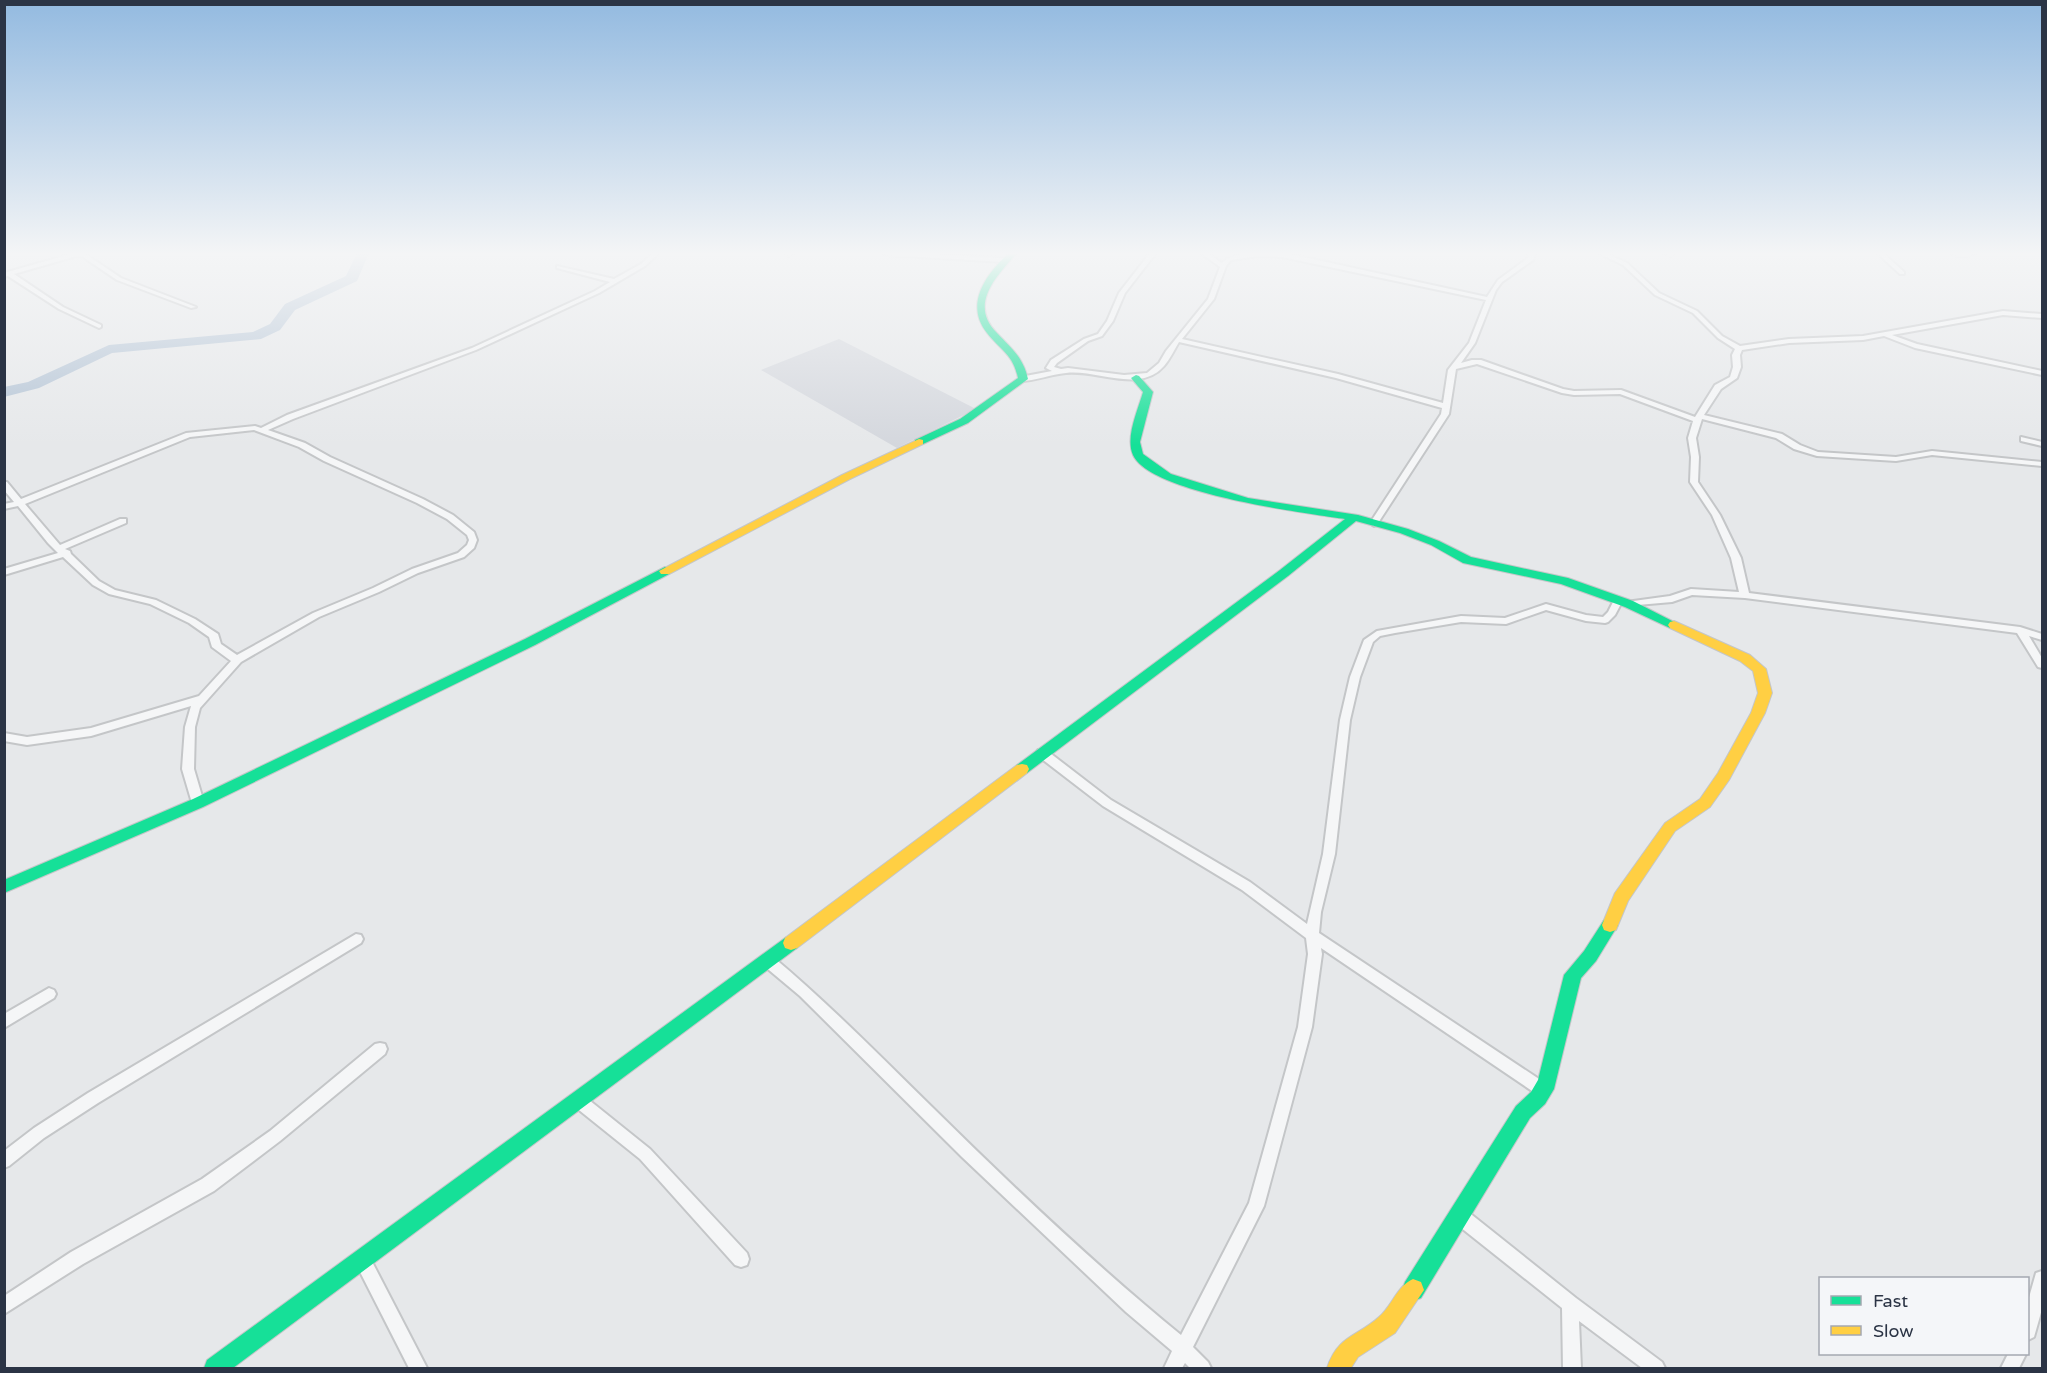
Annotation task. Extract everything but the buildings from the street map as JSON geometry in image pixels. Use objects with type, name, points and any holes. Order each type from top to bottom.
[{"type":"street","points":[[80,317],[99,326]]},
{"type":"street","points":[[4,507],[20,503],[194,434],[264,429],[290,417],[474,349],[543,317]]},
{"type":"street","points":[[983,317],[984,323],[1015,354],[1021,365],[1023,379]]},
{"type":"street","points":[[1112,317],[1100,335],[1086,340],[1054,362],[1050,368],[1060,371],[1136,378],[1154,372],[1196,317]]},
{"type":"street","points":[[1374,523],[1445,414],[1453,368],[1472,343],[1483,317]]},
{"type":"street","points":[[1700,317],[1720,337],[1739,348],[1757,344],[1840,340],[1985,317]]},
{"type":"street","points":[[1884,334],[1914,346],[2043,373]]},
{"type":"street","points":[[1178,340],[1338,375],[1445,406]]},
{"type":"street","points":[[1739,348],[1733,378],[1718,387],[1699,418],[1692,438],[1695,457],[1694,482],[1716,515],[1736,558],[1745,595]]},
{"type":"street","points":[[1453,368],[1478,362],[1562,391],[1621,392],[1699,418],[1772,434],[1805,451],[1824,455],[1896,459],[1932,453],[2043,464]]},
{"type":"street","points":[[4,887],[198,802],[530,642],[846,477],[964,421],[1023,379],[1060,371]]},
{"type":"street","points":[[1136,378],[1148,392],[1135,442],[1138,455],[1149,465],[1183,482],[1246,501],[1354,517],[1404,531],[1435,543],[1467,560],[1564,581],[1624,602],[1745,658],[1759,669],[1765,693],[1758,713],[1724,776],[1705,803],[1670,826],[1621,898],[1608,929],[1590,956],[1573,975],[1547,1083],[1543,1090],[1523,1112],[1461,1216],[1404,1305],[1388,1325],[1350,1349],[1338,1368]]},
{"type":"street","points":[[198,802],[188,769],[190,727],[195,707],[237,660],[316,615],[415,571],[461,555],[471,546],[473,540],[471,534],[450,517],[420,501],[264,429]]},
{"type":"street","points":[[2024,439],[2043,444]]},
{"type":"street","points":[[4,484],[24,511],[85,574],[112,592],[153,602],[192,621],[214,636],[216,645],[237,660]]},
{"type":"street","points":[[215,1368],[768,961],[1304,558],[1354,517]]},
{"type":"street","points":[[4,572],[63,550],[123,521]]},
{"type":"street","points":[[1173,1368],[1256,1206],[1305,1027],[1315,954],[1312,935],[1329,854],[1345,720],[1355,677],[1369,640],[1377,634],[1461,619],[1506,621],[1546,607],[1586,618],[1605,620],[1624,602],[1672,599],[1691,592],[1745,595],[2020,630],[2043,637]]},
{"type":"street","points":[[2020,630],[2043,665]]},
{"type":"street","points":[[4,737],[27,741],[91,732],[200,699]]},
{"type":"street","points":[[1042,753],[1107,803],[1246,886],[1312,935],[1543,1090]]},
{"type":"street","points":[[4,1161],[39,1133],[93,1098],[356,939]]},
{"type":"street","points":[[768,961],[805,992],[968,1152],[1132,1306],[1175,1341],[1202,1368]]},
{"type":"street","points":[[4,1022],[49,994]]},
{"type":"street","points":[[4,1306],[76,1258],[208,1185],[275,1136],[380,1049]]},
{"type":"street","points":[[579,1101],[645,1154],[741,1259]]},
{"type":"street","points":[[1461,1216],[1570,1304],[1656,1368]]},
{"type":"street","points":[[362,1260],[418,1368]]},
{"type":"street","points":[[2029,1328],[2043,1280]]},
{"type":"street","points":[[1570,1304],[1572,1368]]},
{"type":"shaded area","points":[[839,339],[976,409],[897,448],[761,370]]},
{"type":"waterway","points":[[4,392],[33,385],[109,349],[256,336],[275,327],[282,317]]},
{"type":"traffic: fast","points":[[919,442],[964,421],[1023,379],[1017,359],[989,330],[982,317]]},
{"type":"traffic: fast","points":[[1136,378],[1148,392],[1135,442],[1138,455],[1143,461],[1167,476],[1246,501],[1354,517],[1404,531],[1435,543],[1467,560],[1564,581],[1629,604],[1674,625]]},
{"type":"traffic: fast","points":[[1022,769],[1284,573],[1354,517]]},
{"type":"traffic: fast","points":[[4,887],[198,803],[530,642],[665,571]]},
{"type":"traffic: fast","points":[[1413,1290],[1523,1112],[1538,1098],[1547,1083],[1573,975],[1590,956],[1610,925]]},
{"type":"traffic: fast","points":[[215,1368],[791,943]]},
{"type":"traffic: slow","points":[[665,571],[846,477],[919,442]]},
{"type":"traffic: slow","points":[[1610,925],[1621,898],[1670,827],[1705,803],[1724,776],[1758,713],[1765,693],[1759,669],[1745,658],[1674,625]]},
{"type":"traffic: slow","points":[[791,943],[1022,769]]},
{"type":"traffic: slow","points":[[1338,1368],[1350,1349],[1387,1325],[1413,1290]]}]
